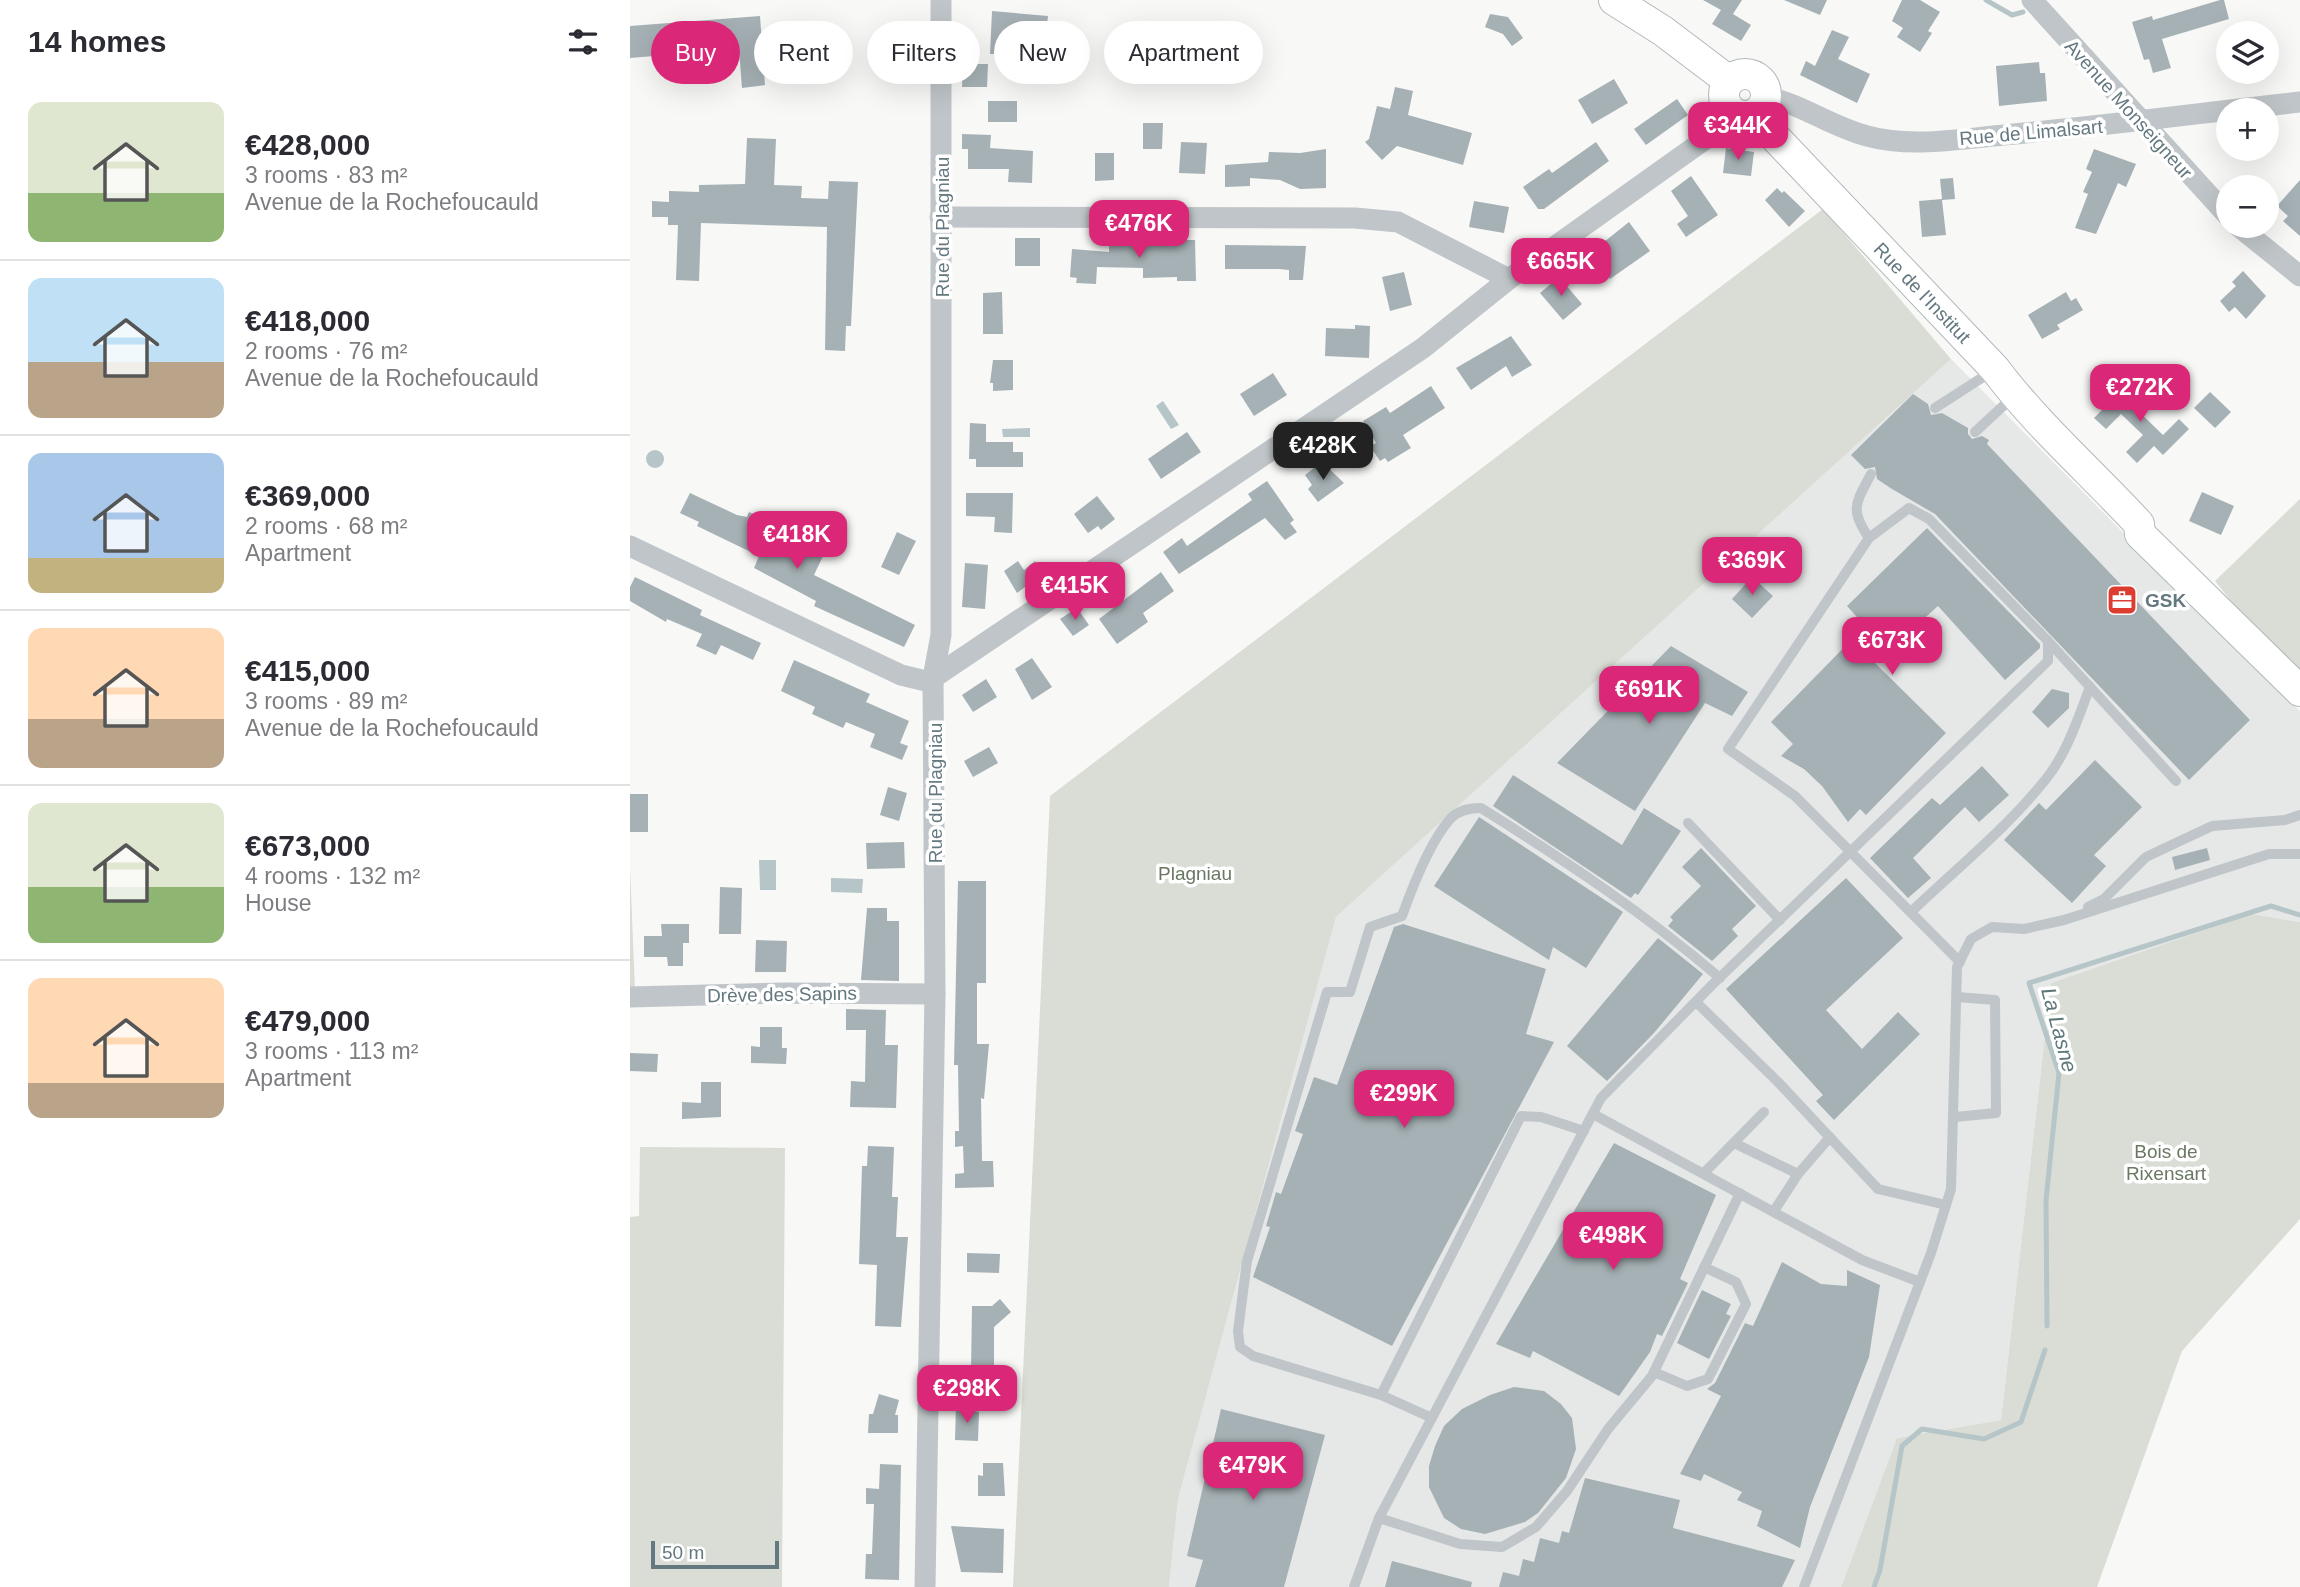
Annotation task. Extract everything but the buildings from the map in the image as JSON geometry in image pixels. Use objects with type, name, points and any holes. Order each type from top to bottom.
[{"type":"street","name":"Rue du Plagniau","points":[[925,1587],[935,994],[933,678],[941,635],[941,0]]},
{"type":"street","points":[[1614,0],[1663,31],[1729,81],[1724,100],[1750,108]]},
{"type":"street","name":"Avenue Monseigneur","points":[[2032,0],[2216,203]]},
{"type":"street","name":"Rue de l'Institut","points":[[1729,81],[1740,75],[1753,76],[1763,84],[1750,108],[1773,135],[2139,524],[2140,534],[2300,691]]},
{"type":"street","name":"Rue de Limalsart","points":[[1750,108],[1787,102],[1821,120],[1867,136],[1907,142],[2140,121],[2300,102]]},
{"type":"street","points":[[630,546],[901,675],[926,681],[1413,355],[1509,279],[1750,108]]},
{"type":"street","points":[[940,217],[1328,218],[1398,222],[1509,279]]},
{"type":"street","points":[[2253,238],[2300,276]]},
{"type":"street","name":"Drève des Sapins","points":[[630,997],[785,993],[935,994]]},
{"type":"lane","points":[[1935,408],[1995,369]]},
{"type":"lane","points":[[1975,432],[2015,395]]},
{"type":"lane","points":[[1869,538],[1858,523],[1854,506],[1871,474]]},
{"type":"lane","points":[[1960,962],[1795,796],[1728,749],[1869,538],[1911,505],[1929,519],[2048,641],[2176,781]]},
{"type":"lane","points":[[1354,1587],[1379,1518],[1601,1098],[1720,978],[1852,853],[2048,660],[2048,641]]},
{"type":"lane","points":[[1911,912],[2006,822],[2047,778],[2072,733],[2090,687]]},
{"type":"lane","points":[[1432,1418],[1381,1395],[1253,1356],[1240,1347],[1238,1331],[1247,1261],[1328,992],[1350,992],[1370,927],[1402,916],[1414,881],[1452,817],[1470,808],[1481,808],[1583,872],[1659,925],[1720,978]]},
{"type":"lane","points":[[2064,920],[2104,899],[2146,857],[2212,826],[2285,820],[2300,815]]},
{"type":"lane","points":[[1688,823],[1780,920]]},
{"type":"lane","points":[[1804,1587],[1920,1282],[1951,1189],[1957,997],[1960,962],[1970,939],[1992,927],[2024,929],[2064,920],[2269,854],[2300,854]]},
{"type":"lane","points":[[1955,1117],[1996,1113],[1995,1000],[1957,997]]},
{"type":"lane","points":[[1696,1002],[1878,1189],[1946,1205]]},
{"type":"lane","points":[[1704,1173],[1764,1112]]},
{"type":"lane","points":[[1593,1114],[1862,1260],[1920,1282]]},
{"type":"lane","points":[[1381,1395],[1521,1116],[1541,1117],[1584,1131]]},
{"type":"lane","points":[[1774,1212],[1798,1174],[1830,1137]]},
{"type":"lane","points":[[1734,1143],[1798,1174]]},
{"type":"lane","points":[[1379,1518],[1460,1544],[1502,1547],[1536,1527],[1567,1491],[1608,1429],[1654,1372],[1741,1193]]},
{"type":"lane","points":[[1654,1372],[1687,1386],[1708,1379],[1746,1304],[1736,1282],[1704,1267]]},
{"type":"shaded area","points":[[1951,359],[2300,711],[2300,922],[2251,914],[2051,983],[2001,1420],[1897,1438],[1841,1587],[1169,1587],[1178,1499],[1336,917]]},
{"type":"shaded area","points":[[1163,401],[1179,425],[1171,429],[1156,406]]},
{"type":"shaded area","points":[[1030,428],[1030,437],[1003,437],[1002,429]]},
{"type":"shaded area","points":[[651,450],[659,450],[664,459],[662,466],[651,468],[646,463],[646,455]]},
{"type":"shaded area","points":[[759,860],[776,860],[776,890],[760,890]]},
{"type":"shaded area","points":[[831,878],[863,879],[862,893],[831,892]]},
{"type":"green space","name":"Plagniau","points":[[1823,209],[1951,359],[1336,917],[1178,1499],[1169,1587],[1013,1587],[1050,796]]},
{"type":"green space","points":[[2300,499],[2300,688],[2215,581]]},
{"type":"green space","points":[[630,868],[635,991],[630,992]]},
{"type":"green space","name":"Bois de Rixensart","points":[[2251,914],[2300,922],[2300,1219],[2182,1351],[2097,1587],[1841,1587],[1897,1438],[2001,1420],[2051,983]]},
{"type":"green space","points":[[640,1147],[785,1148],[782,1587],[630,1587],[630,1217],[639,1216]]},
{"type":"waterway","points":[[1986,0],[2012,15],[2023,12]]},
{"type":"waterway","name":"La Lasne","points":[[2047,1326],[2046,1200],[2059,1073],[2029,983],[2271,906],[2300,915]]},
{"type":"waterway","name":"La Lasne","points":[[1874,1587],[1880,1570],[1902,1446],[1922,1429],[1984,1439],[2021,1422],[2045,1350]]},
{"type":"place","name":"GSK","points":[[2122,600]]}]
